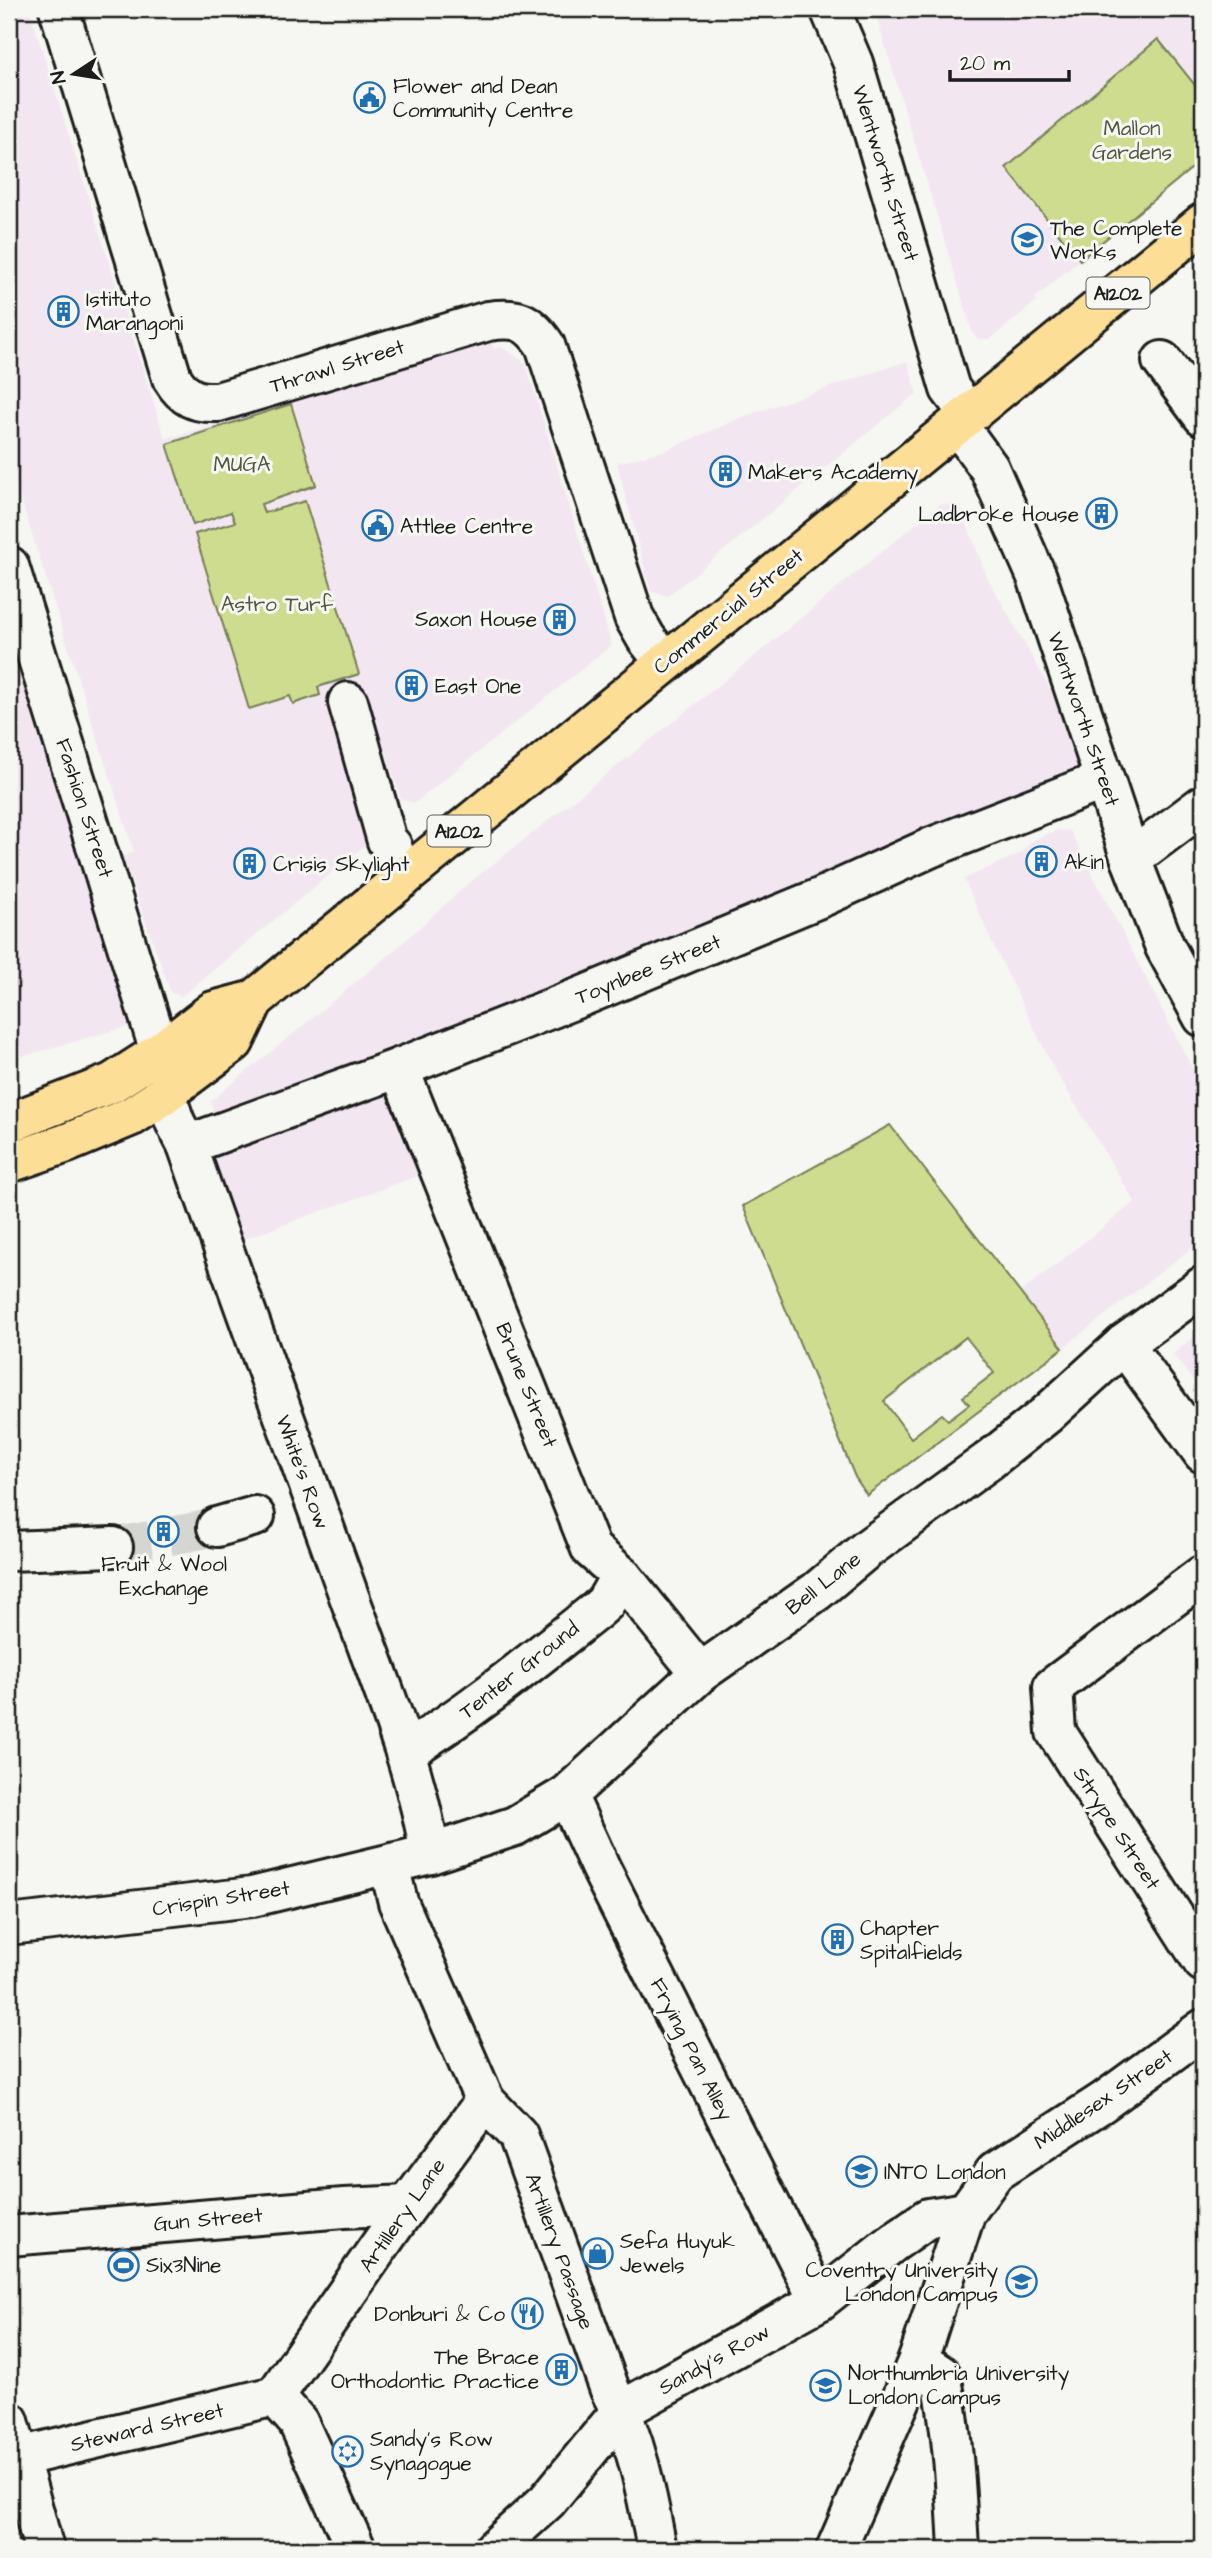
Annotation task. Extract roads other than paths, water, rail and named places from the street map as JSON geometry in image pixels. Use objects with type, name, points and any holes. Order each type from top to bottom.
[{"type":"highway","name":"Commercial Street","points":[[9,1123],[96,1090],[163,1050],[213,1011],[254,1000],[1203,223]]},
{"type":"highway","name":"Commercial Street","points":[[9,1163],[132,1116],[234,1042],[254,1000]]},
{"type":"street","name":"Thrawl Street","points":[[59,9],[172,378],[180,390],[188,398],[203,403],[218,402],[488,321],[504,318],[522,321],[535,331],[545,345],[634,617],[665,662]]},
{"type":"street","name":"Wentworth Street","points":[[830,9],[853,62],[950,389],[989,468],[1037,577],[1131,859],[1165,947],[1203,1017]]},
{"type":"street","points":[[1162,361],[1203,416]]},
{"type":"street","name":"Fashion Street","points":[[9,566],[155,1036],[163,1050]]},
{"type":"street","points":[[348,702],[387,841],[392,846],[402,879]]},
{"type":"street","name":"Toynbee Street","points":[[187,1145],[399,1068],[583,996],[822,897],[932,847],[1104,780]]},
{"type":"street","points":[[1131,859],[1203,805]]},
{"type":"street","name":"Brune Street","points":[[399,1068],[592,1549],[621,1575],[701,1673]]},
{"type":"street","name":"White's Row","points":[[165,1093],[187,1145],[271,1386],[405,1752],[425,1821],[430,1854]]},
{"type":"street","name":"Bell Lane","points":[[430,1854],[515,1826],[567,1795],[701,1673],[817,1591],[867,1549],[996,1454],[1046,1415],[1124,1344],[1203,1286]]},
{"type":"street","points":[[1124,1344],[1203,1452]]},
{"type":"street","points":[[217,1527],[255,1516]]},
{"type":"street","points":[[9,1551],[113,1547]]},
{"type":"street","name":"Tenter Ground","points":[[405,1752],[493,1692],[605,1603],[621,1575]]},
{"type":"street","name":"Strype Street","points":[[1203,1575],[1053,1687],[1056,1732],[1203,1962]]},
{"type":"street","name":"Frying Pan Alley","points":[[567,1795],[601,1869],[819,2301]]},
{"type":"street","name":"Crispin Street","points":[[9,1925],[252,1897],[430,1854]]},
{"type":"street","points":[[389,1864],[398,1902],[485,2101]]},
{"type":"street","name":"Middlesex Street","points":[[836,2549],[918,2360],[966,2213],[995,2172],[1103,2102],[1203,2029]]},
{"type":"street","name":"Artillery Lane","points":[[275,2396],[408,2205],[485,2101]]},
{"type":"street","name":"Artillery Passage","points":[[485,2101],[518,2135],[610,2390],[622,2410],[632,2437],[657,2549]]},
{"type":"street","name":"Gun Street","points":[[9,2236],[408,2205]]},
{"type":"street","name":"Sandy's Row","points":[[494,2549],[547,2501],[622,2410],[819,2301],[928,2218],[966,2213]]},
{"type":"street","points":[[918,2360],[941,2375],[955,2486],[959,2549]]},
{"type":"street","points":[[275,2396],[298,2422],[356,2549]]},
{"type":"street","name":"Steward Street","points":[[14,2439],[275,2396]]},
{"type":"street","points":[[14,2439],[44,2549]]},
{"type":"tunnel","points":[[113,1547],[217,1527]]},
{"type":"place","name":"Flower and Dean Community Centre","points":[[370,98]]},
{"type":"place","name":"The Complete Works","points":[[1027,240]]},
{"type":"place","name":"Istituto Marangoni","points":[[63,311]]},
{"type":"place","name":"Makers Academy","points":[[725,472]]},
{"type":"place","name":"Ladbroke House","points":[[1102,514]]},
{"type":"place","name":"Attlee Centre","points":[[377,526]]},
{"type":"place","name":"Saxon House","points":[[560,619]]},
{"type":"place","name":"East One","points":[[412,686]]},
{"type":"place","name":"Akin","points":[[1041,862]]},
{"type":"place","name":"Crisis Skylight","points":[[250,864]]},
{"type":"place","name":"Fruit & Wool Exchange","points":[[164,1532]]},
{"type":"place","name":"Chapter Spitalfields","points":[[837,1940]]},
{"type":"place","name":"INTO London","points":[[861,2172]]},
{"type":"place","name":"Sefa Huyuk Jewels","points":[[597,2253]]},
{"type":"place","name":"Six3Nine","points":[[123,2265]]},
{"type":"place","name":"Coventry University London Campus","points":[[1021,2282]]},
{"type":"place","name":"Donburi & Co","points":[[528,2314]]},
{"type":"place","name":"The Brace Orthodontic Practice","points":[[562,2369]]},
{"type":"place","name":"Northumbria University London Campus","points":[[825,2385]]},
{"type":"place","name":"Sandy's Row Synagogue","points":[[347,2451]]},
{"type":"park label","name":"Mallon Gardens","points":[[1132,140]]},
{"type":"park label","name":"MUGA","points":[[242,464]]},
{"type":"park label","name":"Astro Turf","points":[[277,604]]}]
